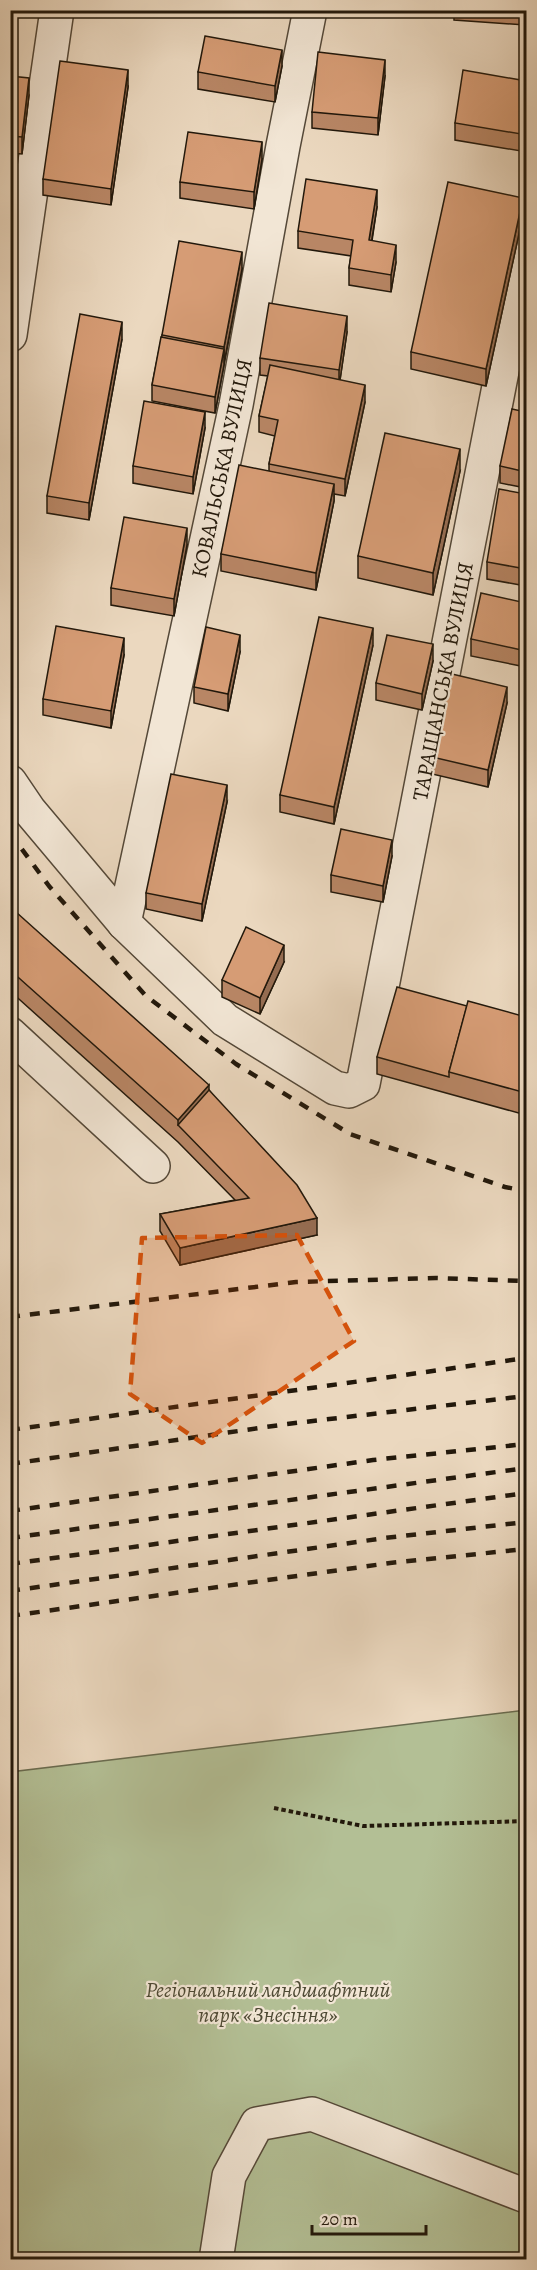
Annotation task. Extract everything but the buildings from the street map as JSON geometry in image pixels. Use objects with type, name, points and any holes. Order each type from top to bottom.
[{"type":"street","points":[[10,335],[57,10]]},
{"type":"street","name":"КОВАЛЬСЬКА ВУЛИЦЯ","points":[[124,923],[236,405],[310,10]]},
{"type":"street","name":"ТАРАЩАНСЬКА ВУЛИЦЯ","points":[[124,923],[225,1020],[335,1088],[349,1091],[363,1084],[526,248]]},
{"type":"street","points":[[10,782],[29,810],[124,923]]},
{"type":"street","points":[[10,1034],[153,1166]]},
{"type":"street","points":[[216,2259],[229,2176],[257,2124],[312,2114],[526,2196]]},
{"type":"path","points":[[274,1808],[363,1826],[526,1821]]},
{"type":"highlighted area","points":[[297,1235],[354,1341],[202,1443],[130,1394],[142,1238]]},
{"type":"green space","name":"Регіональний ландшафтний парк «Знесіння»","points":[[526,1710],[526,2259],[11,2259],[10,1772]]},
{"type":"railway","points":[[10,833],[49,886],[146,996],[236,1064],[350,1134],[505,1187],[526,1191]]},
{"type":"railway","points":[[10,1317],[296,1282],[436,1278],[526,1281]]},
{"type":"railway","points":[[10,1430],[526,1358]]},
{"type":"railway","points":[[10,1464],[287,1424],[526,1396]]},
{"type":"railway","points":[[10,1511],[373,1460],[526,1444]]},
{"type":"railway","points":[[10,1538],[526,1468]]},
{"type":"railway","points":[[10,1564],[526,1493]]},
{"type":"railway","points":[[10,1591],[385,1538],[526,1522]]},
{"type":"railway","points":[[10,1616],[390,1563],[526,1549]]}]
